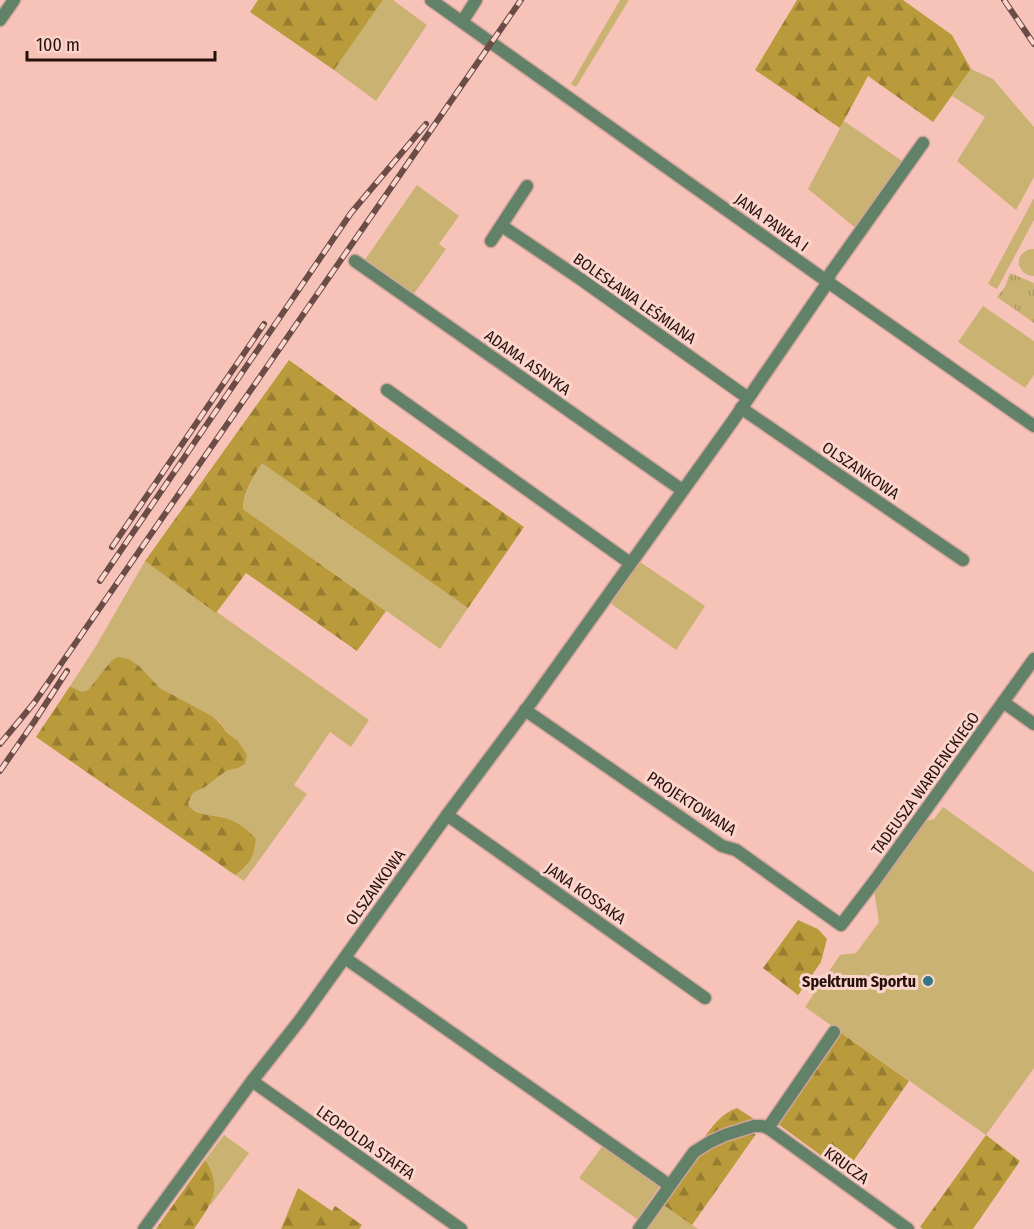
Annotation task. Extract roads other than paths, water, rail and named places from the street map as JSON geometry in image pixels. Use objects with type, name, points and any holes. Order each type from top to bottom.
[{"type":"street","points":[[0,20],[14,0]]},
{"type":"street","name":"JANA PAWŁA I","points":[[431,0],[1034,426]]},
{"type":"street","points":[[462,22],[476,0]]},
{"type":"street","name":"OLSZANKOWA","points":[[144,1229],[300,1020],[525,710],[745,403],[828,282],[830,274],[923,142]]},
{"type":"street","points":[[492,241],[527,186]]},
{"type":"street","name":"BOLESŁAWA LEŚMIANA","points":[[502,226],[579,278],[745,403]]},
{"type":"street","name":"ADAMA ASNYKA","points":[[355,261],[682,490]]},
{"type":"street","points":[[387,390],[630,563]]},
{"type":"street","name":"OLSZANKOWA","points":[[745,403],[963,560]]},
{"type":"street","name":"TADEUSZA WARDENCKIEGO","points":[[841,926],[1034,659]]},
{"type":"street","points":[[1003,702],[1034,724]]},
{"type":"street","name":"PROJEKTOWANA","points":[[525,710],[722,846],[736,850],[841,926]]},
{"type":"street","name":"JANA KOSSAKA","points":[[447,815],[705,998]]},
{"type":"street","points":[[345,958],[669,1185]]},
{"type":"street","points":[[639,1229],[690,1156],[725,1135],[754,1126],[768,1128],[834,1032]]},
{"type":"street","name":"LEOPOLDA STAFFA","points":[[252,1082],[461,1229]]},
{"type":"street","name":"KRUCZA","points":[[768,1128],[908,1229]]},
{"type":"railway","points":[[0,744],[34,703],[521,0]]},
{"type":"railway","points":[[1004,0],[1034,44]]},
{"type":"railway","points":[[100,581],[351,213],[426,124]]},
{"type":"railway","points":[[112,547],[264,324]]},
{"type":"railway","points":[[0,771],[67,671]]},
{"type":"place","name":"Spektrum Sportu","points":[[928,981]]}]
